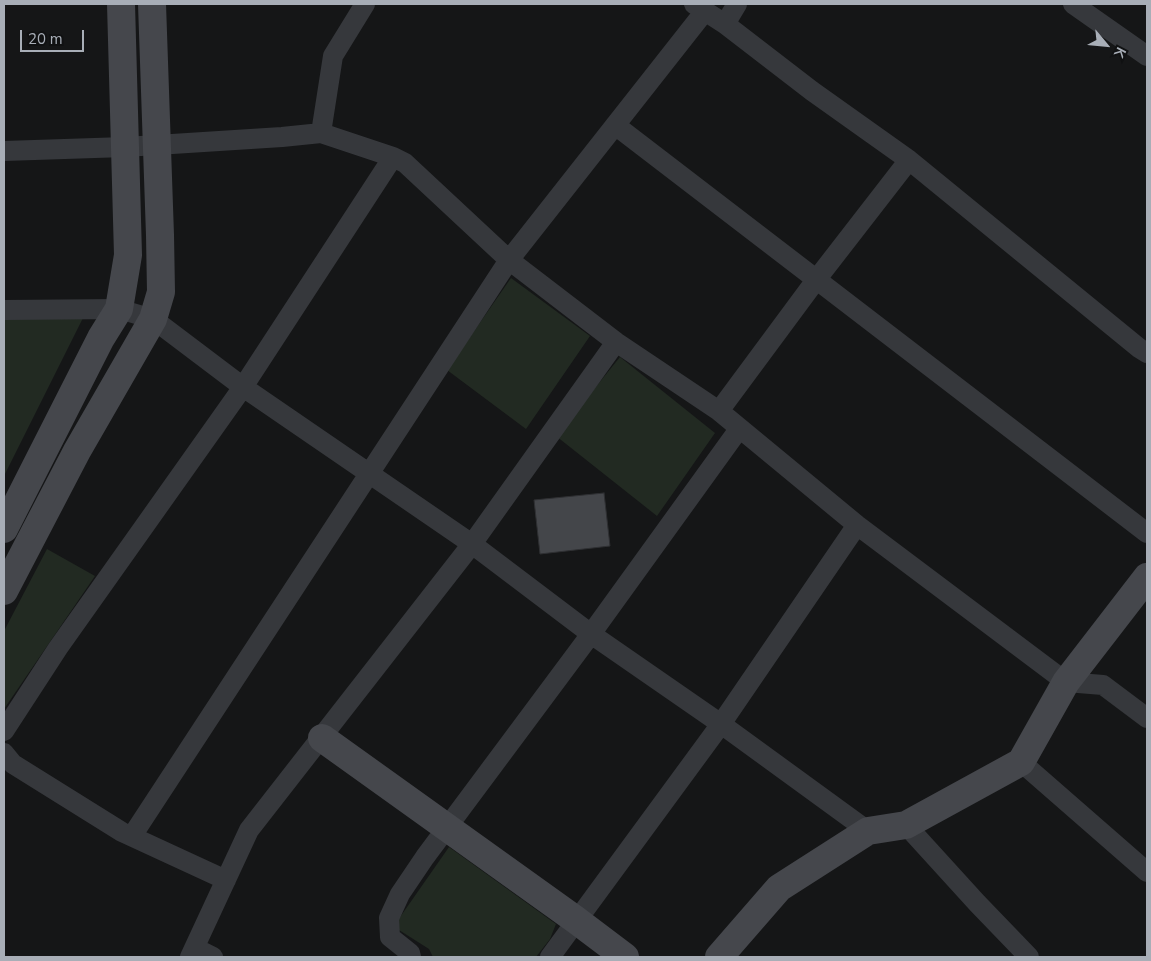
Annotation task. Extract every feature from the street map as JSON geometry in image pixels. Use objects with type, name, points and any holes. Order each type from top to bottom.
[{"type":"street","points":[[6,519],[118,309],[128,255],[120,4]]},
{"type":"street","points":[[4,591],[78,450],[153,319],[160,292],[160,236],[152,4]]},
{"type":"street","points":[[320,133],[333,56],[365,4]]},
{"type":"street","points":[[725,24],[737,4]]},
{"type":"street","points":[[1073,4],[1147,56]]},
{"type":"street","points":[[132,836],[509,260],[615,125],[700,7],[812,91],[909,160],[1147,353]]},
{"type":"street","points":[[615,125],[1147,533]]},
{"type":"street","points":[[4,150],[125,147],[320,133],[394,157],[405,163],[509,260],[616,342],[719,412],[858,525],[1066,682],[1103,685],[1147,718]]},
{"type":"street","points":[[4,731],[58,648],[243,387],[394,157]]},
{"type":"street","points":[[719,412],[816,280],[909,160]]},
{"type":"street","points":[[4,310],[118,309],[153,319],[243,387],[472,544],[591,634],[721,724],[868,831]]},
{"type":"street","points":[[213,957],[192,953],[249,830],[472,544],[616,342]]},
{"type":"street","points":[[411,957],[410,953],[390,937],[389,918],[400,894],[591,634],[739,428]]},
{"type":"street","points":[[550,957],[721,724],[858,525]]},
{"type":"street","points":[[719,957],[779,888],[868,831],[906,825],[1021,762],[1066,682],[1147,577]]},
{"type":"street","points":[[322,738],[625,957]]},
{"type":"street","points":[[4,753],[13,764],[122,832],[226,880]]},
{"type":"street","points":[[1021,762],[1147,872]]},
{"type":"street","points":[[906,825],[1029,957]]},
{"type":"shaded area","points":[[511,278],[590,336],[526,429],[447,370]]},
{"type":"shaded area","points":[[84,316],[4,476],[4,319]]},
{"type":"shaded area","points":[[620,357],[715,433],[657,516],[556,436]]},
{"type":"shaded area","points":[[47,549],[95,576],[4,709],[4,631]]},
{"type":"shaded area","points":[[449,847],[556,924],[550,939],[536,957],[433,957],[429,949],[399,930],[398,920]]},
{"type":"building","points":[[604,493],[610,546],[540,554],[534,500]]}]
